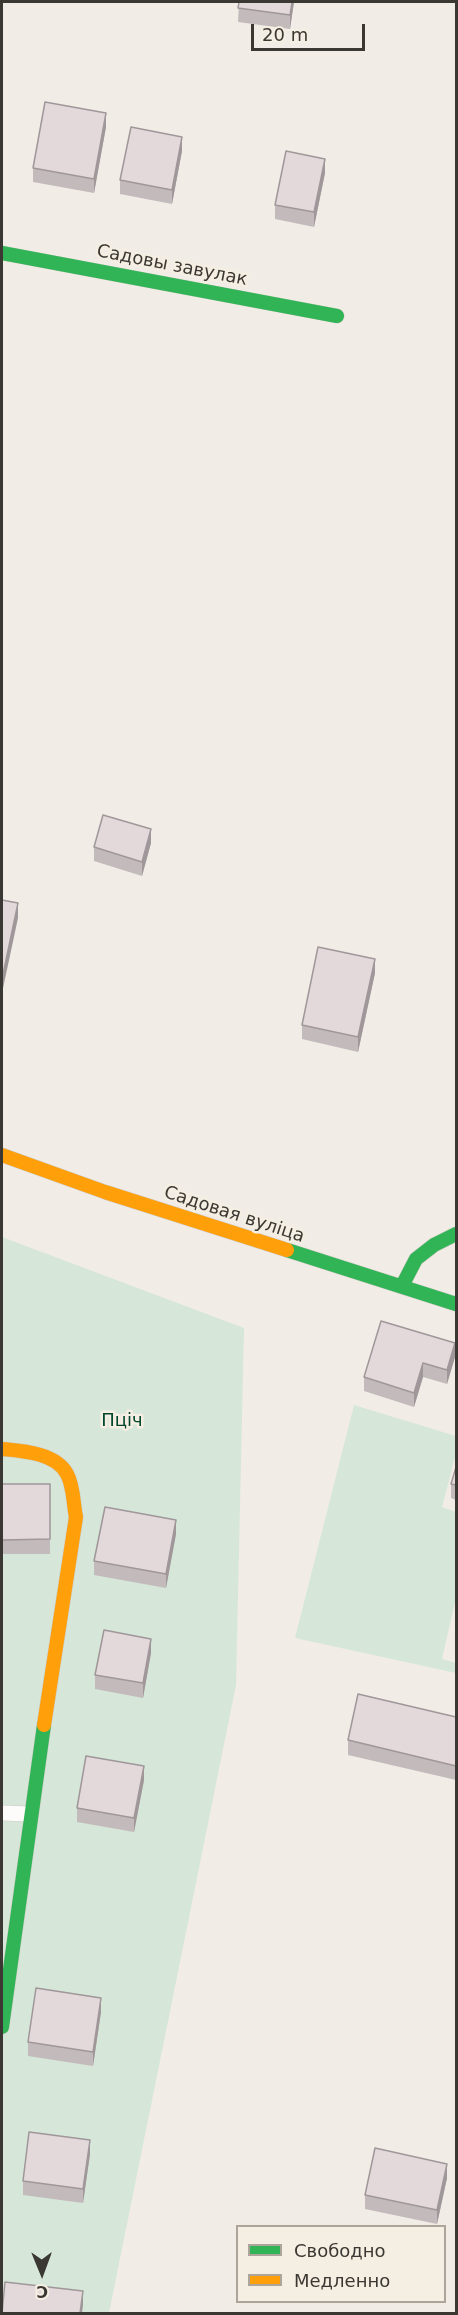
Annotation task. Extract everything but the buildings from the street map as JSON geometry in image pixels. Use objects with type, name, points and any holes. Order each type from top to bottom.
[{"type":"street","name":"Садовы завулак","points":[[2,253],[337,316]]},
{"type":"street","name":"Садовая вуліца","points":[[2,1155],[105,1192],[456,1304]]},
{"type":"street","points":[[402,1286],[416,1259],[434,1245],[456,1234]]},
{"type":"street","points":[[2,1449],[18,1450],[49,1458],[66,1473],[76,1517],[30,1814],[2,2027]]},
{"type":"lane","points":[[2,1813],[30,1814]]},
{"type":"green space","name":"Пціч","points":[[2,1237],[244,1328],[236,1685],[109,2313],[2,2313]]},
{"type":"green space","points":[[354,1405],[456,1436],[456,1454],[442,1507],[456,1512],[456,1598],[442,1659],[456,1663],[456,1673],[295,1638]]},
{"type":"traffic: fast","points":[[2,253],[337,316]]},
{"type":"traffic: fast","points":[[402,1286],[416,1259],[434,1245],[456,1234]]},
{"type":"traffic: fast","points":[[287,1250],[456,1304]]},
{"type":"traffic: fast","points":[[2,2027],[44,1725]]},
{"type":"traffic: slow","points":[[2,1155],[105,1192],[287,1250]]},
{"type":"traffic: slow","points":[[2,1449],[38,1454],[55,1462],[67,1474],[73,1495],[76,1517],[44,1725]]}]
